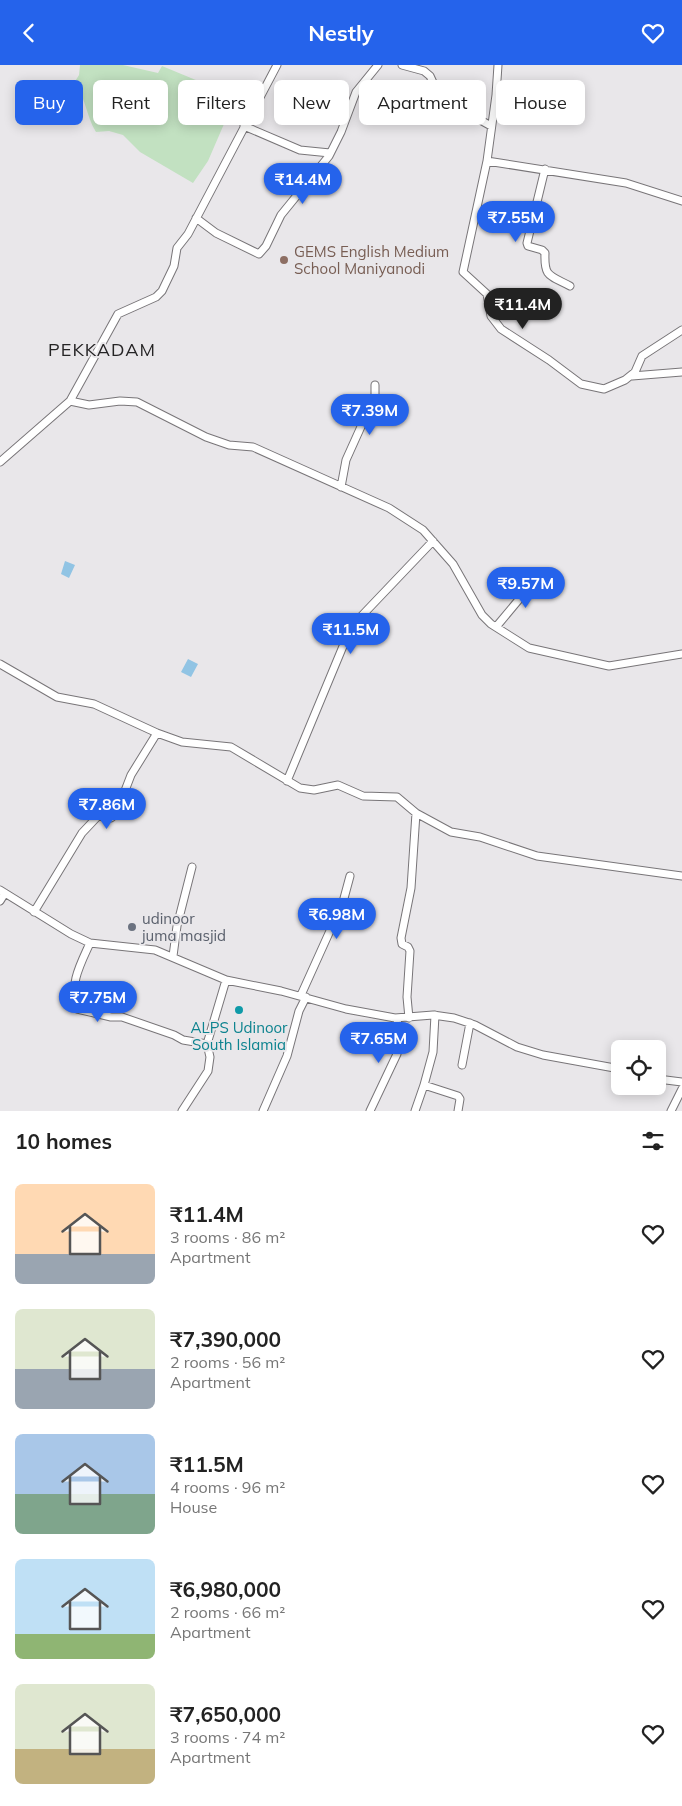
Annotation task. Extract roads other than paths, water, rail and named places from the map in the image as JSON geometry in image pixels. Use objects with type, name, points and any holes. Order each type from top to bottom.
[{"type":"street","points":[[0,462],[70,401],[118,314],[156,297],[162,291],[174,266],[177,248],[196,218],[277,65]]},
{"type":"street","points":[[196,218],[216,233],[259,254],[266,246],[281,215],[330,153],[356,92],[378,65]]},
{"type":"street","points":[[402,65],[424,71],[430,76],[436,89],[457,107],[491,126]]},
{"type":"street","points":[[498,65],[487,161],[476,218],[462,266],[463,272],[487,294],[492,316],[501,329],[549,359],[581,385],[604,389],[632,376],[682,372]]},
{"type":"street","points":[[244,126],[300,150],[330,153]]},
{"type":"street","points":[[487,161],[626,183],[682,201]]},
{"type":"street","points":[[545,169],[527,243],[528,246],[542,250],[545,253],[544,264],[548,274],[570,286]]},
{"type":"street","points":[[632,376],[642,357],[682,330]]},
{"type":"street","points":[[341,487],[346,460],[364,420],[375,403],[375,385]]},
{"type":"street","points":[[70,401],[89,405],[120,401],[136,402],[206,437],[228,445],[253,447],[389,508],[423,530],[434,541],[453,564],[482,615],[496,627],[529,648],[608,666],[682,654]]},
{"type":"street","points":[[287,781],[351,627],[434,541]]},
{"type":"street","points":[[496,627],[521,597],[535,575]]},
{"type":"street","points":[[0,664],[57,697],[94,704],[157,733],[182,742],[231,747],[287,781],[306,790],[338,785],[363,796],[397,797],[416,813],[451,832],[480,837],[537,856],[682,876]]},
{"type":"street","points":[[34,911],[82,833],[98,816],[107,819],[116,814],[131,775],[157,733]]},
{"type":"street","points":[[409,1018],[406,997],[410,951],[408,947],[402,944],[401,938],[410,887],[416,813]]},
{"type":"street","points":[[173,956],[177,926],[192,867]]},
{"type":"street","points":[[263,1111],[288,1056],[303,996],[343,902],[350,875]]},
{"type":"street","points":[[0,901],[2,891],[90,943],[141,947],[173,956],[226,980],[303,996],[346,1009],[397,1018],[435,1015],[470,1023],[511,1044],[543,1055],[611,1067]]},
{"type":"street","points":[[90,943],[79,963],[74,987],[77,1009],[122,1017],[136,1024],[174,1035],[184,1040],[207,1044]]},
{"type":"street","points":[[182,1111],[208,1071],[210,1057],[207,1044],[226,980]]},
{"type":"street","points":[[415,1111],[432,1052],[435,1015]]},
{"type":"street","points":[[370,1111],[397,1054],[400,1042],[397,1018]]},
{"type":"street","points":[[462,1065],[470,1023]]},
{"type":"street","points":[[666,1082],[682,1082]]},
{"type":"street","points":[[424,1085],[458,1096],[460,1099],[458,1111]]},
{"type":"street","points":[[672,1111],[682,1089]]},
{"type":"water","points":[[65,561],[75,565],[69,578],[61,574]]},
{"type":"water","points":[[188,659],[198,664],[191,677],[181,672]]},
{"type":"place","name":"GEMS English Medium School Maniyanodi","points":[[284,260]]},
{"type":"place","name":"udinoor juma masjid","points":[[132,927]]},
{"type":"place","name":"ALPS Udinoor South Islamia","points":[[239,1010]]},
{"type":"district","name":"PEKKADAM","points":[[102,349]]}]
